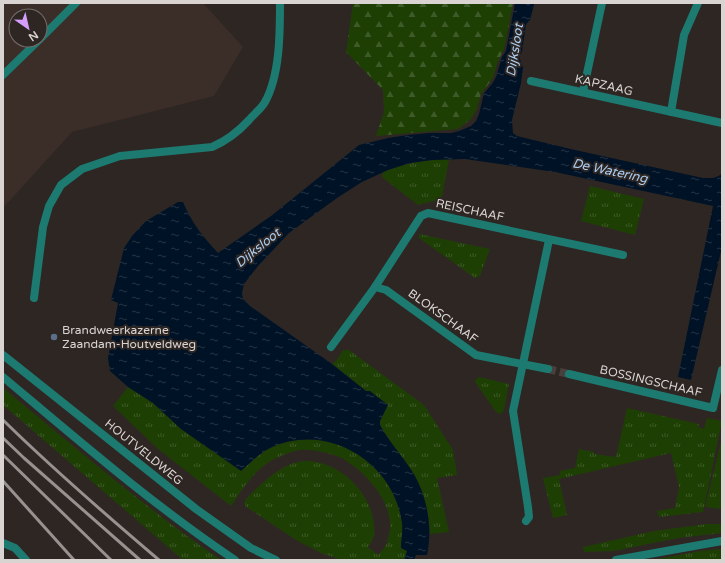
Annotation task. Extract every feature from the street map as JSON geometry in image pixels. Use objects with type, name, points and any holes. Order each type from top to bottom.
[{"type":"street","points":[[48,30],[76,3]]},
{"type":"street","points":[[34,298],[43,227],[49,206],[61,185],[82,169],[120,156],[212,147],[221,143],[244,126],[265,103],[273,82],[278,55],[280,3]]},
{"type":"street","points":[[583,92],[602,3]]},
{"type":"street","points":[[670,112],[684,35],[698,3]]},
{"type":"street","points":[[3,75],[30,48]]},
{"type":"street","name":"KAPZAAG","points":[[531,82],[721,123]]},
{"type":"street","name":"REISCHAAF","points":[[331,347],[375,286],[421,216],[428,213],[623,255]]},
{"type":"street","points":[[526,521],[528,517],[528,507],[513,411],[549,240]]},
{"type":"street","name":"BLOKSCHAAF","points":[[375,286],[386,290],[476,355],[524,364]]},
{"type":"street","name":"HOUTVELDWEG","points":[[3,355],[196,509],[251,548],[276,560]]},
{"type":"street","points":[[524,364],[548,369]]},
{"type":"street","name":"BOSSINGSCHAAF","points":[[569,374],[713,408],[722,370]]},
{"type":"street","points":[[3,377],[80,442],[163,508],[235,560]]},
{"type":"street","points":[[616,560],[722,541]]},
{"type":"street","points":[[3,543],[15,548],[26,560]]},
{"type":"shaded area","points":[[3,3],[203,3],[243,47],[214,96],[72,132],[3,208]]},
{"type":"green space","points":[[353,3],[513,3],[504,50],[498,61],[493,78],[481,94],[477,109],[471,119],[458,129],[376,136],[384,112],[383,90],[346,52]]},
{"type":"green space","points":[[449,159],[441,202],[433,201],[418,205],[382,177],[383,172],[399,166],[424,161]]},
{"type":"green space","points":[[590,186],[644,199],[635,235],[581,221]]},
{"type":"green space","points":[[419,234],[490,249],[480,276],[475,278],[419,238]]},
{"type":"green space","points":[[343,350],[349,350],[424,405],[453,450],[457,474],[437,478],[449,532],[430,534],[427,509],[420,486],[380,425],[380,421],[386,408],[370,391],[366,391],[332,364],[337,360]]},
{"type":"green space","points":[[479,377],[509,384],[504,410],[501,414],[496,412],[475,382],[475,380]]},
{"type":"green space","points":[[128,387],[153,403],[181,429],[241,470],[266,450],[292,441],[314,440],[335,444],[355,452],[372,465],[386,482],[396,501],[402,523],[401,548],[408,551],[404,560],[342,560],[321,553],[296,540],[245,506],[245,500],[272,475],[289,465],[306,461],[318,462],[329,466],[340,471],[358,487],[365,497],[370,508],[374,527],[374,537],[368,547],[378,555],[385,547],[390,531],[390,520],[387,509],[376,488],[344,459],[330,454],[309,450],[300,450],[282,456],[266,464],[256,473],[231,506],[157,448],[113,406]]},
{"type":"green space","points":[[3,388],[137,498],[221,560],[183,560],[3,405]]},
{"type":"green space","points":[[627,408],[699,424],[698,427],[704,429],[707,418],[722,421],[703,512],[659,517],[657,511],[675,508],[679,487],[671,453],[559,479],[567,515],[553,518],[543,478],[560,475],[560,471],[575,468],[579,449],[594,452],[594,454],[616,457]]},
{"type":"green space","points":[[722,438],[722,509],[705,507]]},
{"type":"green space","points":[[707,524],[722,524],[722,533],[678,538],[614,551],[584,552],[583,547],[654,531]]},
{"type":"green space","points":[[722,549],[722,560],[652,560],[700,551]]},
{"type":"water","points":[[515,3],[534,3],[534,5],[530,20],[526,24],[522,52],[519,56],[523,68],[512,120],[513,133],[517,136],[575,150],[703,178],[716,177],[722,173],[722,247],[691,380],[678,377],[713,206],[555,172],[465,159],[432,160],[410,163],[388,170],[362,182],[337,198],[289,233],[258,266],[244,284],[242,293],[243,299],[250,306],[332,364],[366,391],[370,391],[388,405],[380,421],[380,425],[417,480],[422,490],[429,522],[429,544],[427,555],[416,555],[414,560],[404,560],[407,551],[401,548],[402,523],[396,501],[386,482],[372,465],[354,452],[335,444],[314,440],[292,441],[266,450],[241,471],[181,429],[153,403],[128,387],[110,371],[108,358],[118,303],[111,300],[124,248],[132,236],[146,221],[178,202],[183,202],[198,229],[218,253],[271,216],[359,145],[408,135],[451,133],[471,126],[476,121],[484,93],[496,77],[502,57],[506,51]]},
{"type":"tunnel","points":[[548,369],[569,374]]},
{"type":"railway","points":[[3,420],[80,492],[159,560]]},
{"type":"railway","points":[[3,438],[140,560]]},
{"type":"railway","points":[[3,455],[111,560]]},
{"type":"railway","points":[[3,481],[74,560]]},
{"type":"place","name":"Brandweerkazerne Zaandam-Houtveldweg","points":[[54,337]]},
{"type":"water label","name":"Dijksloot","points":[[515,50]]},
{"type":"water label","name":"De Watering","points":[[610,171]]},
{"type":"water label","name":"Dijksloot","points":[[258,248]]}]
